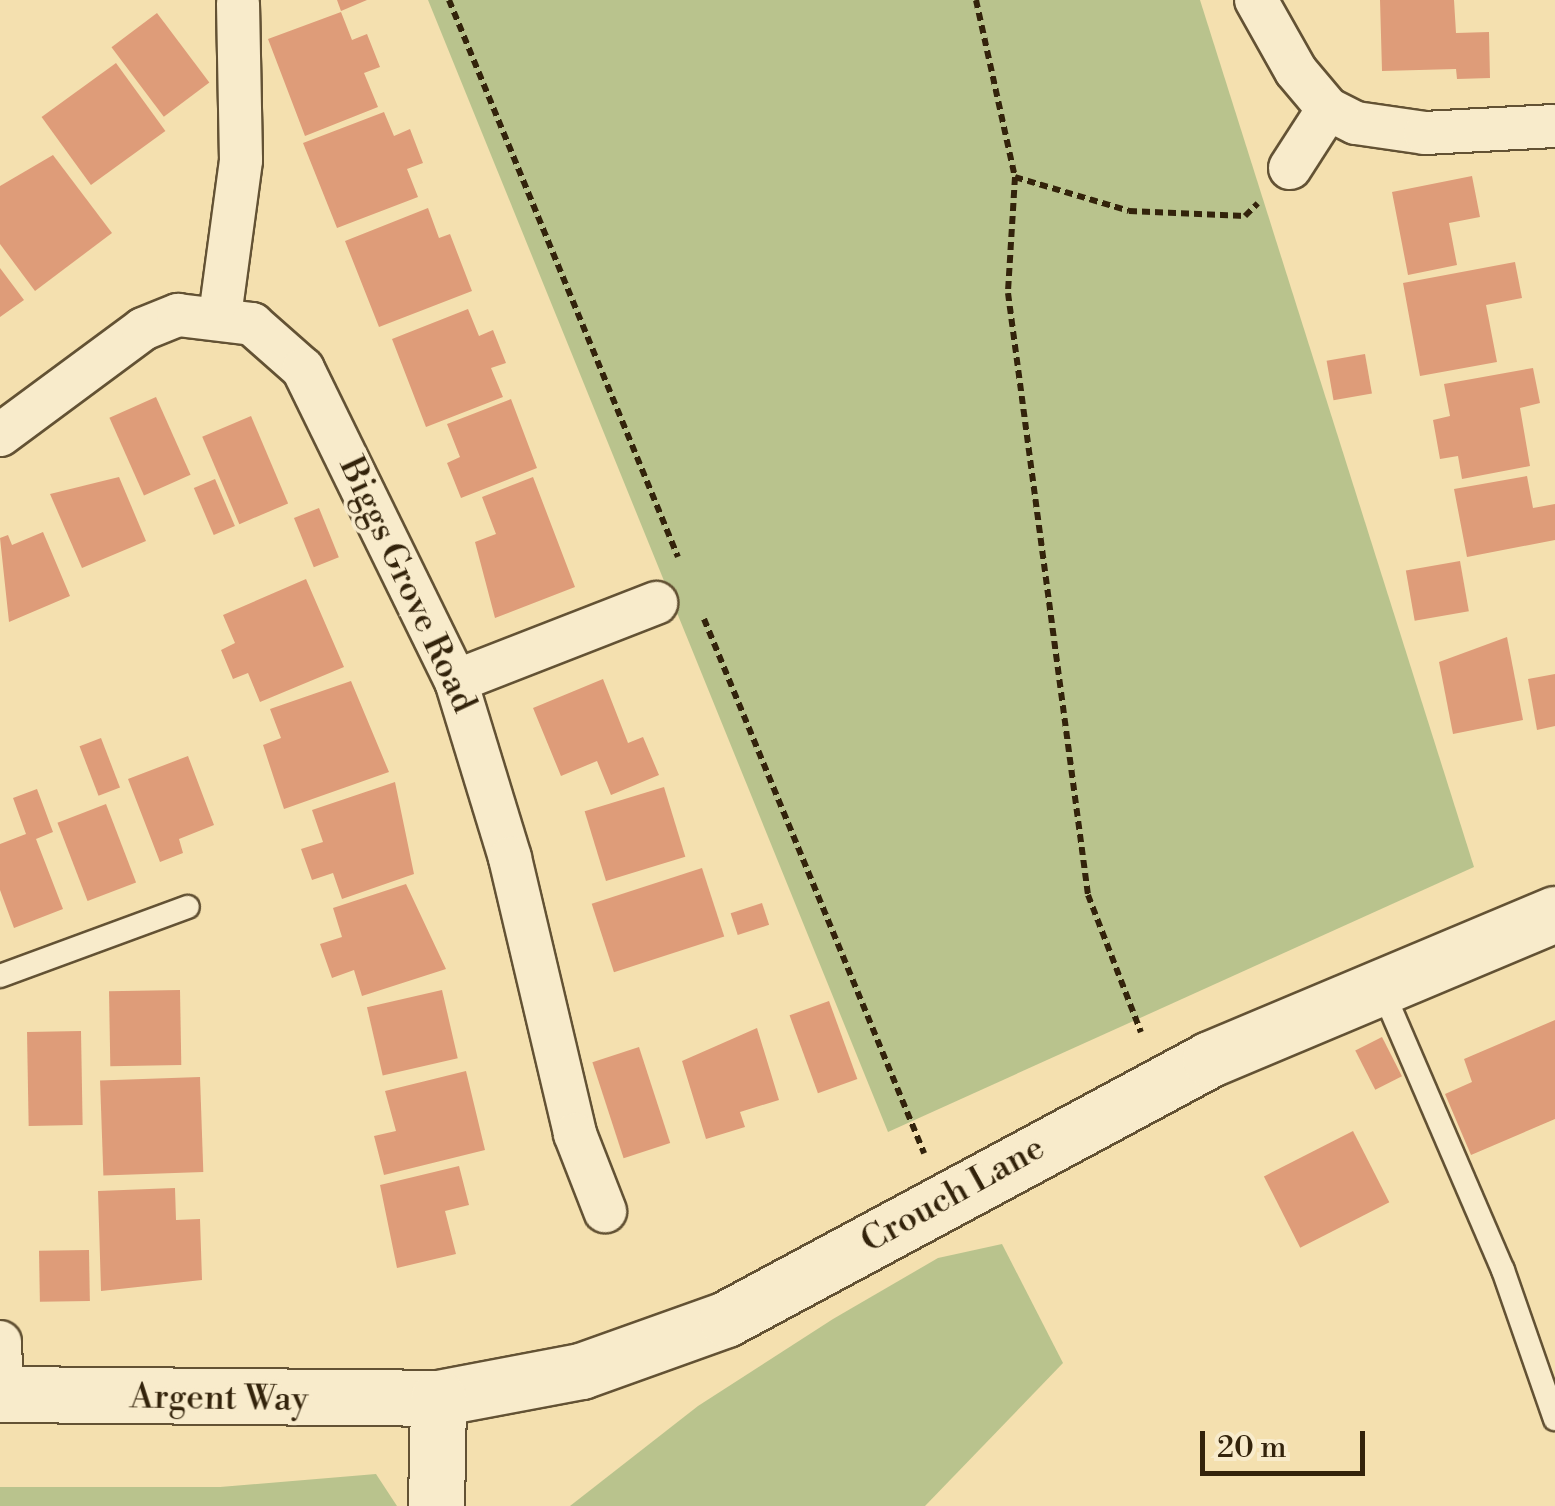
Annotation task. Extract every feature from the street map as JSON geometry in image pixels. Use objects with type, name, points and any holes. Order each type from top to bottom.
[{"type":"street","points":[[1256,0],[1328,109],[1382,132],[1555,126]]},
{"type":"street","points":[[220,316],[241,160],[238,3]]},
{"type":"street","points":[[1290,168],[1328,109]]},
{"type":"street","name":"Biggs Grove Road","points":[[0,435],[143,329],[178,315],[220,316],[269,334],[302,369],[456,681],[510,858],[574,1134],[606,1211]]},
{"type":"street","points":[[456,681],[656,603]]},
{"type":"street","name":"Crouch Lane","points":[[438,1398],[582,1371],[726,1319],[1162,1084],[1380,984],[1555,914]]},
{"type":"street","name":"Argent Way","points":[[1,1376],[438,1398]]},
{"type":"street","points":[[436,1506],[438,1398]]},
{"type":"lane","points":[[0,976],[188,907]]},
{"type":"lane","points":[[1380,984],[1503,1270],[1555,1419]]},
{"type":"path","points":[[976,0],[1015,178],[1008,293],[1088,895],[1162,1084]]},
{"type":"path","points":[[1015,178],[1129,212],[1198,219],[1245,216],[1290,168]]},
{"type":"green space","points":[[428,0],[1200,0],[1474,867],[888,1132]]},
{"type":"green space","points":[[1002,1244],[1063,1363],[925,1506],[570,1506],[698,1406],[833,1319],[938,1258]]},
{"type":"green space","points":[[376,1474],[397,1506],[0,1506],[0,1487],[220,1487]]},
{"type":"building","points":[[337,0],[367,0],[341,11]]},
{"type":"building","points":[[1380,0],[1454,0],[1456,33],[1489,32],[1490,78],[1457,79],[1456,69],[1382,71]]},
{"type":"building","points":[[341,12],[352,40],[367,34],[380,67],[364,73],[378,107],[305,136],[268,39]]},
{"type":"building","points":[[157,13],[209,82],[164,117],[111,47]]},
{"type":"building","points":[[116,63],[165,131],[91,185],[42,117]]},
{"type":"building","points":[[384,112],[394,136],[410,129],[423,163],[407,169],[418,197],[337,228],[303,143]]},
{"type":"building","points":[[53,155],[112,233],[35,291],[0,244],[0,186]]},
{"type":"building","points":[[1472,176],[1480,217],[1449,223],[1457,265],[1408,275],[1392,192]]},
{"type":"building","points":[[428,208],[439,238],[450,234],[472,291],[379,327],[345,241]]},
{"type":"building","points":[[1515,262],[1522,298],[1486,305],[1497,362],[1420,376],[1403,283]]},
{"type":"building","points":[[0,268],[24,300],[0,317]]},
{"type":"building","points":[[468,309],[479,336],[493,330],[506,363],[491,368],[503,397],[426,427],[392,339]]},
{"type":"building","points":[[1365,354],[1372,393],[1334,400],[1327,361]]},
{"type":"building","points":[[1533,368],[1540,403],[1520,408],[1530,466],[1462,479],[1458,456],[1440,459],[1433,420],[1450,416],[1444,384]]},
{"type":"building","points":[[156,397],[191,475],[144,495],[109,418]]},
{"type":"building","points":[[511,399],[537,468],[461,498],[447,463],[460,457],[447,424]]},
{"type":"building","points":[[251,416],[288,503],[239,524],[202,437]]},
{"type":"building","points":[[1527,476],[1533,508],[1555,504],[1555,540],[1467,557],[1454,489]]},
{"type":"building","points":[[119,477],[146,541],[82,568],[50,494]]},
{"type":"building","points":[[533,477],[575,587],[495,618],[475,542],[496,534],[482,497]]},
{"type":"building","points":[[215,479],[235,526],[214,535],[194,488]]},
{"type":"building","points":[[319,508],[339,557],[314,567],[294,518]]},
{"type":"building","points":[[43,532],[70,596],[9,622],[0,538],[8,535],[12,545]]},
{"type":"building","points":[[1460,561],[1469,611],[1415,621],[1406,571]]},
{"type":"building","points":[[306,579],[344,667],[260,702],[248,673],[233,679],[221,650],[235,643],[223,615]]},
{"type":"building","points":[[1507,637],[1523,720],[1453,734],[1439,662]]},
{"type":"building","points":[[1555,674],[1555,726],[1537,730],[1528,679]]},
{"type":"building","points":[[603,679],[628,743],[643,737],[659,775],[611,795],[597,761],[561,776],[533,708]]},
{"type":"building","points":[[351,681],[389,772],[284,809],[263,745],[281,738],[270,709]]},
{"type":"building","points":[[101,738],[120,787],[99,796],[80,746]]},
{"type":"building","points":[[188,756],[214,825],[179,839],[183,853],[160,862],[128,779]]},
{"type":"building","points":[[395,782],[414,874],[342,899],[333,873],[312,880],[301,849],[323,842],[312,810]]},
{"type":"building","points":[[664,787],[685,857],[606,881],[585,811]]},
{"type":"building","points":[[37,789],[53,832],[36,839],[63,909],[14,928],[0,890],[0,844],[26,834],[13,798]]},
{"type":"building","points":[[106,804],[136,882],[88,901],[57,823]]},
{"type":"building","points":[[702,868],[724,936],[614,972],[592,904]]},
{"type":"building","points":[[406,884],[446,969],[362,996],[354,970],[332,978],[320,944],[342,937],[333,908]]},
{"type":"building","points":[[762,903],[769,925],[738,935],[731,913]]},
{"type":"building","points":[[180,990],[181,1065],[110,1066],[109,991]]},
{"type":"building","points":[[442,990],[458,1058],[383,1076],[367,1007]]},
{"type":"building","points":[[829,1001],[857,1079],[818,1093],[790,1015]]},
{"type":"building","points":[[1555,1020],[1555,1119],[1471,1155],[1445,1094],[1472,1082],[1464,1059]]},
{"type":"building","points":[[757,1028],[779,1100],[740,1112],[745,1127],[706,1139],[682,1061]]},
{"type":"building","points":[[81,1031],[83,1125],[29,1126],[27,1032]]},
{"type":"building","points":[[1382,1037],[1402,1076],[1375,1090],[1355,1051]]},
{"type":"building","points":[[639,1047],[670,1143],[624,1158],[592,1062]]},
{"type":"building","points":[[466,1071],[485,1150],[384,1175],[374,1136],[396,1131],[385,1091]]},
{"type":"building","points":[[200,1077],[203,1172],[103,1175],[100,1080]]},
{"type":"building","points":[[1353,1131],[1389,1202],[1300,1248],[1264,1176]]},
{"type":"building","points":[[459,1166],[469,1205],[445,1211],[456,1254],[397,1268],[380,1185]]},
{"type":"building","points":[[175,1188],[176,1220],[200,1219],[202,1280],[101,1291],[98,1191]]},
{"type":"building","points":[[89,1250],[90,1301],[40,1302],[39,1251]]}]
